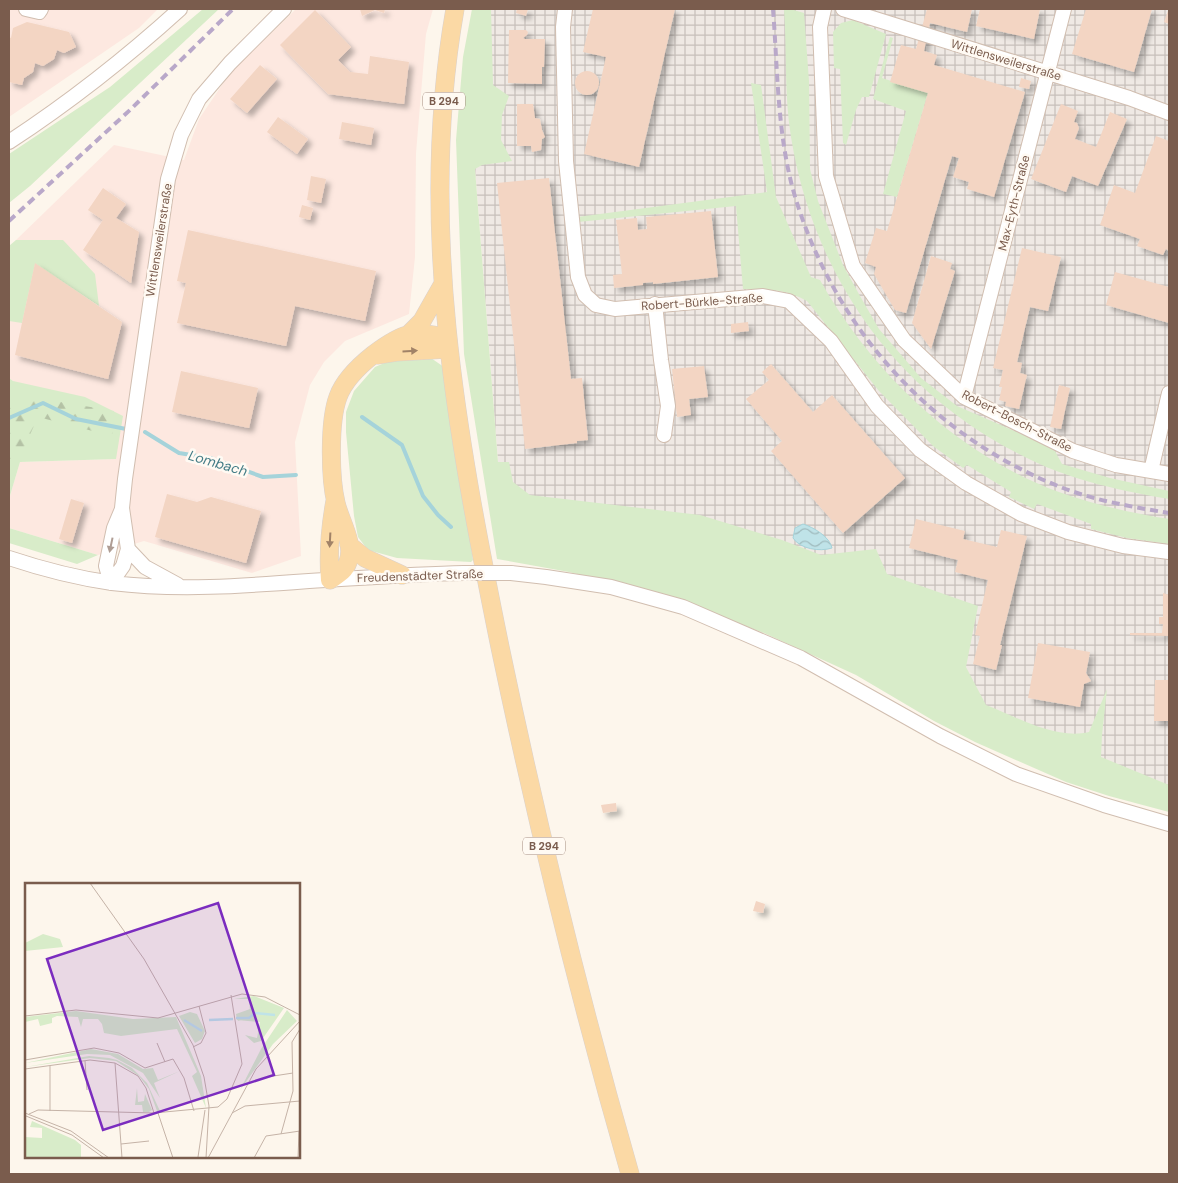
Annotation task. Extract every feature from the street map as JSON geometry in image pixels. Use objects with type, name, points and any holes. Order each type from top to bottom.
[{"type":"main road","name":"B 294","points":[[455,9],[448,52],[441,128],[439,194],[448,344],[473,514],[515,718],[548,862],[579,987],[630,1174]]},
{"type":"main road","points":[[335,502],[330,528],[330,580],[342,572],[348,562],[349,545],[335,502],[332,427],[338,397],[352,373],[390,343],[409,334],[422,321],[443,284]]},
{"type":"main road","points":[[409,334],[424,333],[448,344]]},
{"type":"main road","points":[[372,356],[448,344]]},
{"type":"main road","points":[[349,545],[364,558],[402,575]]},
{"type":"street","points":[[26,9],[39,12],[41,9]]},
{"type":"street","points":[[9,142],[104,75],[180,9]]},
{"type":"street","name":"Wittlensweilerstraße","points":[[112,583],[106,566],[114,528],[122,508],[168,179],[181,135],[199,99],[230,63],[284,9]]},
{"type":"street","name":"Robert-Bürkle-Straße","points":[[565,9],[563,36],[566,161],[578,277],[585,295],[596,305],[615,309],[763,296],[789,301],[832,341],[877,406],[920,450],[966,483],[1021,514],[1068,532],[1123,546],[1169,552]]},
{"type":"street","name":"Robert-Bosch-Straße","points":[[824,9],[820,27],[826,176],[854,266],[904,340],[964,397],[1074,451],[1116,465],[1169,474]]},
{"type":"street","name":"Wittlensweilerstraße","points":[[843,9],[1169,113]]},
{"type":"street","name":"Max-Eyth-Straße","points":[[964,397],[1064,9]]},
{"type":"street","points":[[655,304],[668,406],[664,435]]},
{"type":"street","points":[[1151,471],[1169,393]]},
{"type":"street","name":"Wittlensweilerstraße","points":[[112,583],[123,566],[128,549],[122,508]]},
{"type":"street","points":[[128,549],[145,567],[183,587]]},
{"type":"street","name":"Freudenstädter Straße","points":[[9,558],[46,569],[112,583],[183,587],[242,586],[402,575],[464,573],[511,573],[611,587],[683,607],[801,658],[940,736],[1016,774],[1104,805],[1169,824]]},
{"type":"shaded area","points":[[9,9],[158,9],[139,28],[9,117]]},
{"type":"shaded area","points":[[296,9],[433,9],[426,34],[416,153],[415,257],[409,314],[345,341],[324,362],[310,385],[295,442],[301,556],[252,573],[144,541],[98,555],[9,528],[9,499],[20,462],[116,459],[9,378],[9,266],[16,240],[114,145],[184,160],[199,119],[230,73]]},
{"type":"shaded area","points":[[478,9],[1169,9],[1169,804],[634,572],[505,551],[473,143]]},
{"type":"green space","points":[[203,9],[219,9],[30,186],[9,203],[9,154],[110,87]]},
{"type":"green space","points":[[472,9],[491,9],[493,85],[509,96],[502,115],[501,140],[512,161],[482,165],[475,169],[498,462],[509,462],[513,482],[530,495],[700,515],[782,540],[821,555],[876,549],[887,574],[978,606],[966,667],[986,705],[1037,726],[1063,733],[1076,734],[1089,732],[1107,689],[1101,757],[1169,785],[1169,812],[1066,782],[975,742],[934,721],[856,675],[764,633],[665,596],[569,572],[497,559],[464,354],[456,140],[463,57]]},
{"type":"green space","points":[[784,9],[804,13],[809,81],[810,169],[818,201],[843,265],[879,329],[921,378],[957,406],[1035,440],[1055,451],[1062,464],[1110,478],[1169,491],[1169,499],[1116,489],[1064,474],[1031,460],[984,434],[941,403],[904,368],[871,329],[843,286],[820,239],[803,189],[789,121],[786,89]]},
{"type":"green space","points":[[853,20],[886,34],[869,97],[862,97],[856,110],[846,145],[843,143],[840,69],[834,68],[833,32],[841,23]]},
{"type":"green space","points":[[890,37],[893,38],[882,78],[928,93],[897,197],[883,194],[906,111],[873,99]]},
{"type":"green space","points":[[751,83],[761,85],[776,197],[811,277],[820,280],[841,314],[865,347],[892,378],[921,407],[953,433],[986,456],[1022,476],[1086,501],[1169,519],[1169,544],[1127,538],[1091,529],[1091,524],[1037,504],[1034,509],[1009,497],[1011,492],[967,465],[963,468],[933,446],[879,391],[807,301],[782,292],[743,289],[736,206],[578,222],[577,217],[767,192]]},
{"type":"green space","points":[[16,240],[63,240],[95,274],[99,306],[35,264],[22,323],[9,321],[9,246]]},
{"type":"green space","points":[[428,356],[444,367],[473,560],[471,562],[397,558],[368,550],[358,537],[354,516],[346,432],[346,412],[354,391],[375,367],[389,361]]},
{"type":"green space","points":[[9,378],[13,381],[85,397],[123,416],[116,459],[20,462],[9,499]]},
{"type":"green space","points":[[37,398],[114,411],[112,436],[38,417],[13,472],[9,470],[9,408]]},
{"type":"green space","points":[[9,528],[98,555],[77,564],[9,543]]},
{"type":"water","points":[[803,524],[825,536],[832,548],[822,550],[811,549],[796,542],[793,538],[795,528]]},
{"type":"building","points":[[360,9],[385,9],[384,13],[375,10],[362,16]]},
{"type":"building","points":[[517,9],[528,9],[526,16],[516,13]]},
{"type":"building","points":[[593,9],[675,9],[639,167],[584,154],[606,57],[583,52]]},
{"type":"building","points":[[927,9],[972,9],[967,32],[930,23],[924,51],[937,55],[934,65],[1025,92],[994,197],[967,189],[969,182],[953,177],[959,158],[952,156],[906,313],[895,310],[874,274],[876,267],[865,263],[876,228],[887,231],[928,93],[890,82],[901,45],[916,49]]},
{"type":"building","points":[[980,9],[1040,9],[1034,39],[976,26]]},
{"type":"building","points":[[1086,9],[1152,9],[1134,72],[1072,54]]},
{"type":"building","points":[[315,10],[351,47],[338,60],[350,72],[368,74],[370,56],[409,62],[404,104],[328,94],[280,45]]},
{"type":"building","points":[[1169,12],[1169,24],[1164,22]]},
{"type":"building","points":[[27,22],[69,32],[76,47],[64,53],[57,50],[54,59],[43,66],[35,63],[33,72],[24,78],[22,85],[9,82],[9,37],[11,38],[13,28]]},
{"type":"building","points":[[509,30],[526,30],[528,32],[523,38],[525,39],[545,39],[542,84],[508,83]]},
{"type":"building","points":[[260,65],[277,79],[247,113],[230,99]]},
{"type":"building","points":[[587,71],[596,74],[599,83],[596,92],[587,95],[578,92],[575,83],[578,74]]},
{"type":"building","points":[[1021,78],[1031,81],[1029,89],[1019,87]]},
{"type":"building","points":[[517,104],[533,104],[535,118],[540,119],[545,137],[542,139],[541,150],[532,152],[531,146],[517,146]]},
{"type":"building","points":[[1061,104],[1078,111],[1074,122],[1077,123],[1079,128],[1075,139],[1096,147],[1110,112],[1127,119],[1098,186],[1072,176],[1066,192],[1031,179]]},
{"type":"building","points":[[278,117],[308,139],[297,154],[267,132]]},
{"type":"building","points":[[342,122],[374,128],[371,145],[339,139]]},
{"type":"building","points":[[1156,136],[1169,141],[1169,251],[1166,249],[1163,255],[1137,246],[1140,239],[1100,225],[1114,185],[1135,193]]},
{"type":"building","points":[[311,176],[326,179],[321,203],[307,200]]},
{"type":"building","points":[[549,178],[571,379],[582,378],[588,440],[525,449],[497,183]]},
{"type":"building","points":[[103,188],[126,204],[116,218],[139,232],[131,283],[83,250],[103,220],[88,210]]},
{"type":"building","points":[[302,205],[313,208],[310,220],[299,217]]},
{"type":"building","points":[[711,211],[718,277],[653,284],[653,282],[643,283],[643,285],[614,288],[613,275],[622,274],[616,220],[637,218],[638,230],[647,229],[646,217]]},
{"type":"building","points":[[188,230],[376,271],[365,321],[295,306],[286,346],[177,323],[186,283],[177,281]]},
{"type":"building","points":[[1022,248],[1061,257],[1048,311],[1030,307],[1017,362],[1022,363],[1020,373],[1027,375],[1019,409],[1005,406],[1006,402],[999,400],[1002,387],[999,387],[1003,370],[993,368]]},
{"type":"building","points":[[931,256],[952,263],[950,269],[955,271],[931,349],[912,323]]},
{"type":"building","points":[[35,263],[122,322],[108,379],[15,355]]},
{"type":"building","points":[[1115,272],[1169,287],[1169,323],[1106,305]]},
{"type":"building","points":[[748,322],[749,331],[731,333],[731,324]]},
{"type":"building","points":[[771,364],[813,412],[832,395],[905,478],[843,533],[771,451],[782,441],[746,399],[769,380],[762,372]]},
{"type":"building","points":[[704,366],[708,397],[689,399],[691,415],[677,417],[672,369]]},
{"type":"building","points":[[181,371],[258,388],[249,428],[172,412]]},
{"type":"building","points":[[1059,385],[1070,388],[1061,429],[1050,427]]},
{"type":"building","points":[[167,494],[197,502],[211,497],[261,511],[246,563],[155,537]]},
{"type":"building","points":[[71,499],[84,503],[72,543],[59,539]]},
{"type":"building","points":[[916,519],[965,531],[963,539],[997,547],[1001,530],[1027,536],[1000,645],[1002,645],[996,670],[973,664],[980,636],[975,635],[988,580],[955,572],[958,560],[909,548]]},
{"type":"building","points":[[1163,593],[1169,595],[1169,636],[1130,635],[1130,633],[1162,633],[1163,624],[1159,624],[1159,617],[1163,617]]},
{"type":"building","points":[[1038,643],[1090,652],[1086,673],[1091,681],[1084,684],[1080,707],[1028,698]]},
{"type":"building","points":[[1155,680],[1169,680],[1169,721],[1154,721]]},
{"type":"building","points":[[616,803],[617,811],[603,813],[601,805]]},
{"type":"building","points":[[756,901],[765,904],[763,913],[753,911]]},
{"type":"waterway","name":"Lombach","points":[[9,418],[43,403],[76,419],[126,429]]},
{"type":"waterway","name":"Lombach","points":[[362,417],[402,445],[423,496],[438,515],[451,527]]},
{"type":"waterway","name":"Lombach","points":[[145,432],[179,453],[210,458],[263,477],[296,475]]},
{"type":"railway","points":[[9,221],[130,110],[233,9]]},
{"type":"railway","points":[[773,9],[782,131],[790,179],[815,251],[838,295],[866,337],[898,376],[934,411],[974,441],[1017,467],[1063,488],[1089,497],[1169,513]]}]
